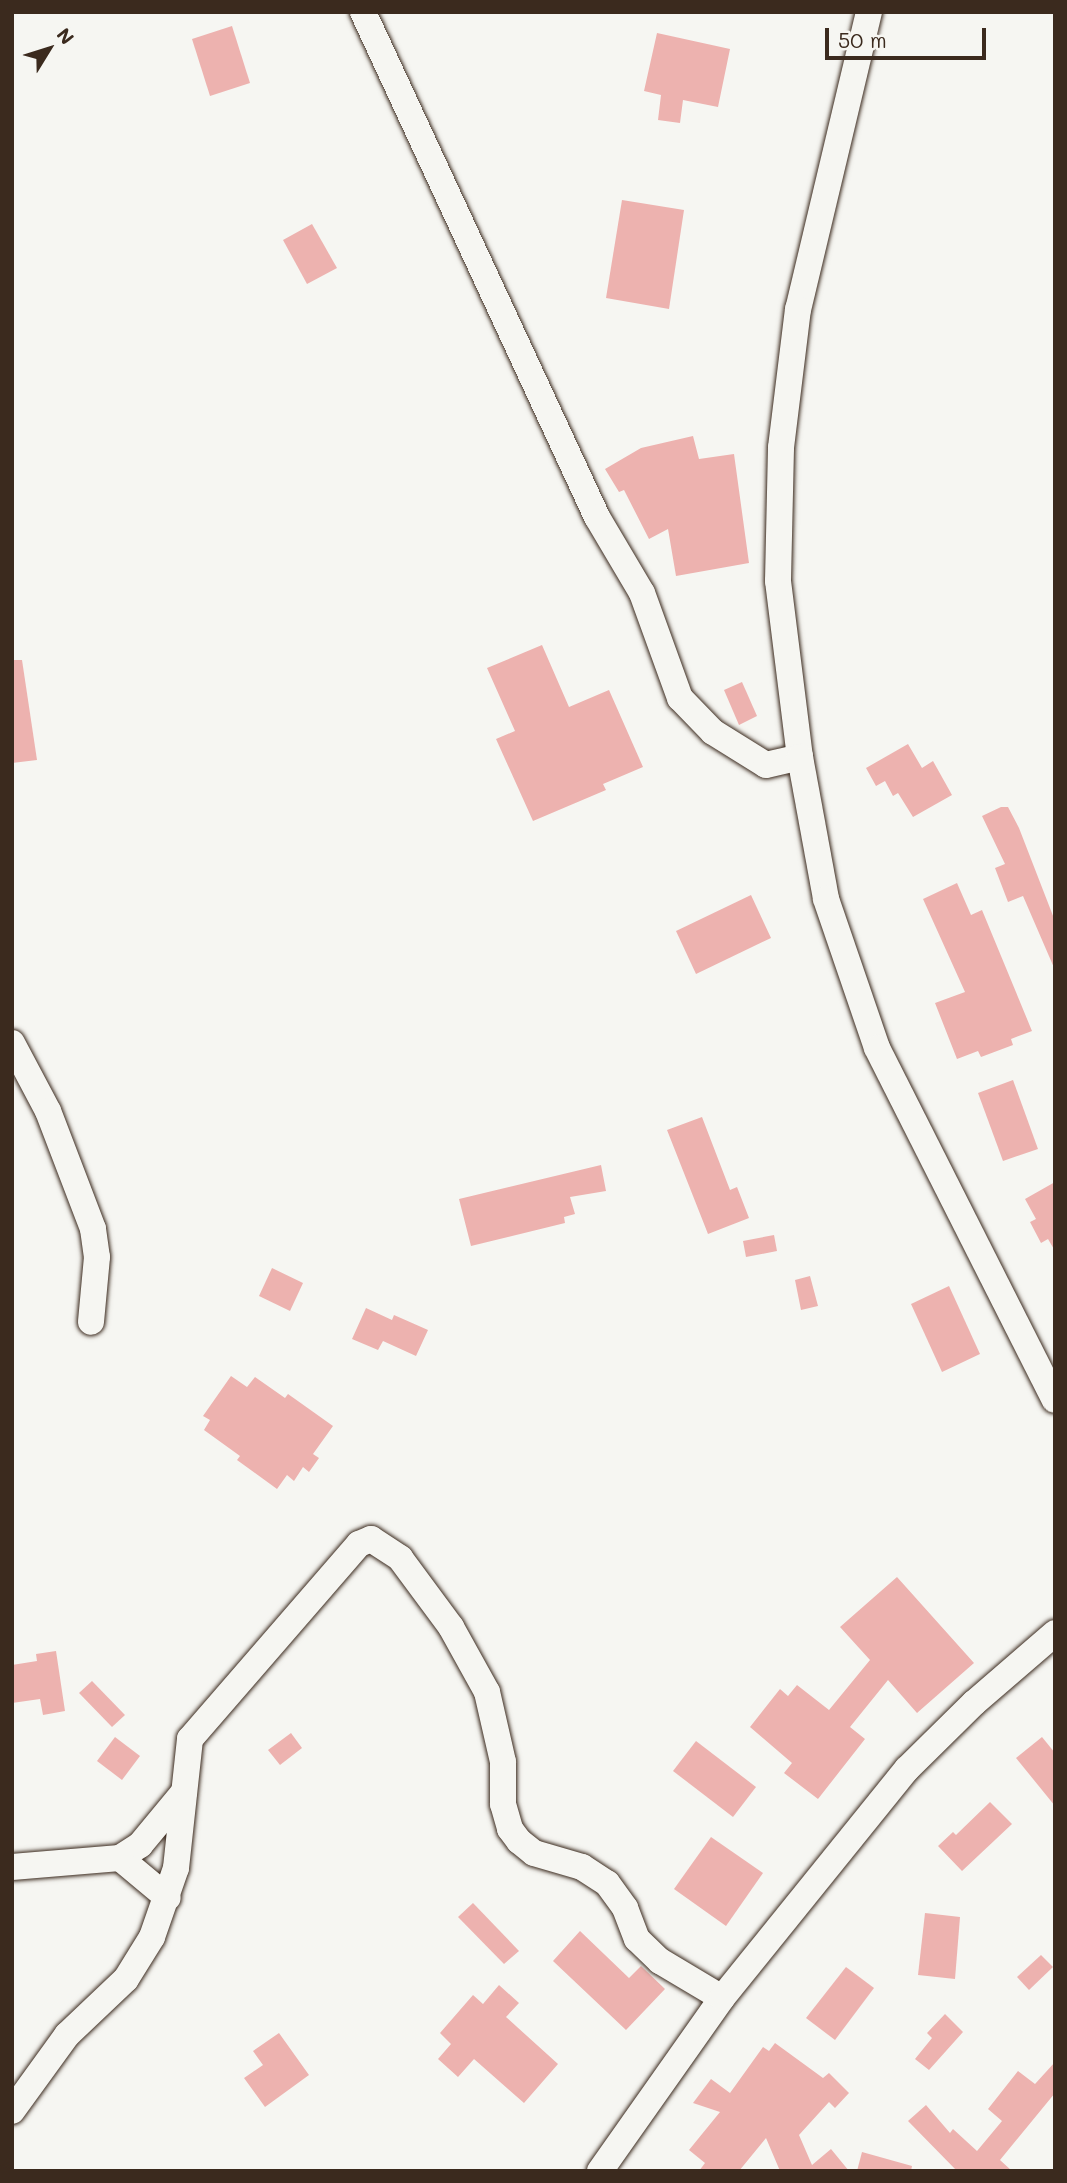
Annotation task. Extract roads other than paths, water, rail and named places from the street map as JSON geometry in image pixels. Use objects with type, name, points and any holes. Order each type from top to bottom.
[{"type":"street","points":[[363,12],[597,517],[642,593],[680,698],[712,732],[766,765],[800,757]]},
{"type":"street","points":[[869,12],[798,309],[781,448],[778,581],[800,757],[826,900],[877,1048],[1055,1400]]},
{"type":"street","points":[[12,1042],[48,1111],[93,1229],[97,1257],[91,1322]]},
{"type":"street","points":[[12,2111],[67,2035],[126,1979],[152,1937],[168,1898],[176,1868],[190,1739],[359,1544],[371,1539],[400,1558],[452,1627],[487,1692],[503,1762],[503,1804],[515,1835],[534,1853],[582,1867],[607,1883],[625,1908],[637,1939],[660,1961],[722,1998]]},
{"type":"street","points":[[600,2171],[722,1998],[907,1769],[974,1703],[1055,1633]]},
{"type":"street","points":[[12,1867],[120,1858],[140,1845],[184,1792]]},
{"type":"street","points":[[120,1858],[168,1898]]}]
